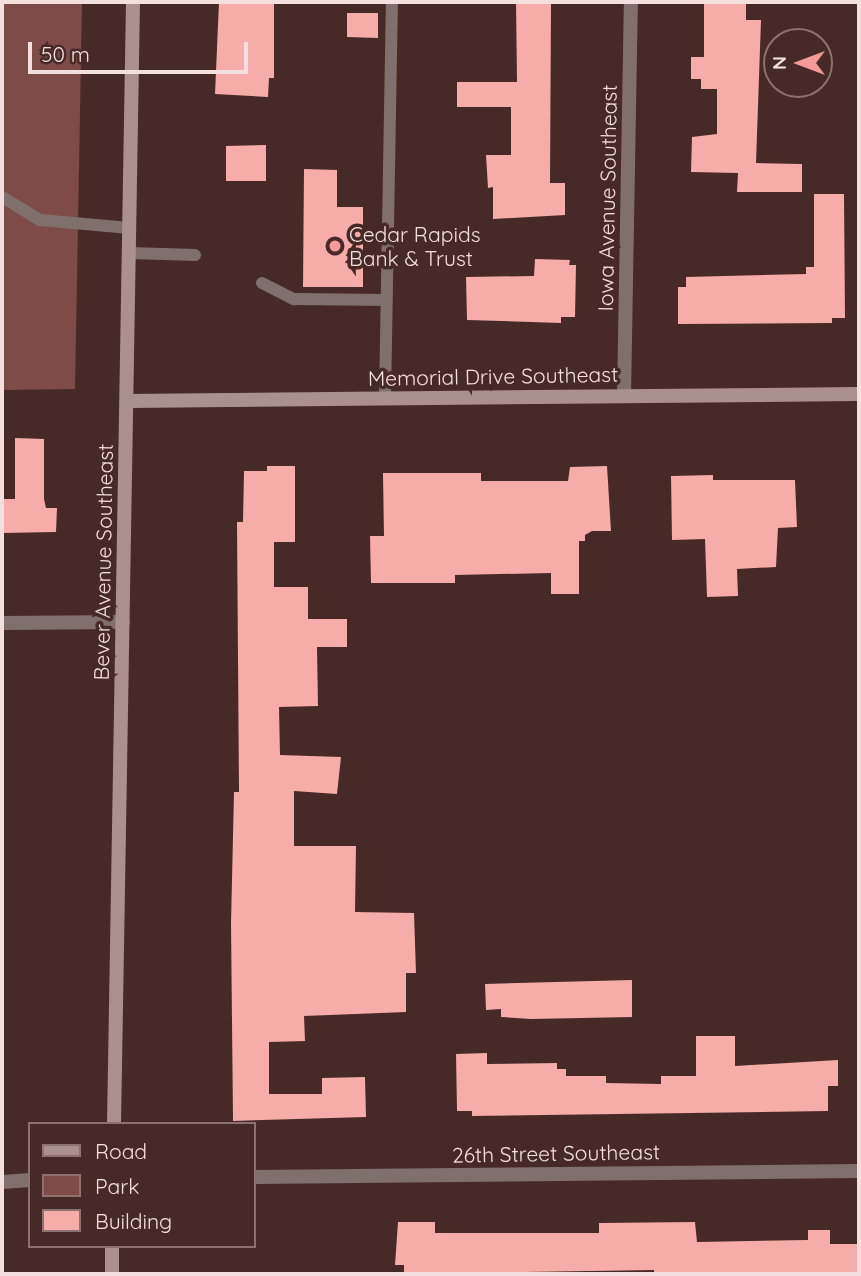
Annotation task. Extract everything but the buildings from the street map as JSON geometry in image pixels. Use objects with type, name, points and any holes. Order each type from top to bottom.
[{"type":"street","name":"Bever Avenue Southeast","points":[[114,1122],[134,2]]},
{"type":"street","name":"Iowa Avenue Southeast","points":[[624,396],[631,2]]},
{"type":"street","name":"Memorial Drive Southeast","points":[[127,401],[859,394]]},
{"type":"street","points":[[2,623],[123,622]]},
{"type":"street","name":"26th Street Southeast","points":[[256,1177],[859,1171]]},
{"type":"street","points":[[2,1182],[28,1180]]},
{"type":"street","points":[[112,1248],[112,1274]]},
{"type":"lane","points":[[385,398],[392,2]]},
{"type":"lane","points":[[2,197],[40,220],[130,228]]},
{"type":"lane","points":[[130,253],[195,255]]},
{"type":"lane","points":[[262,283],[295,299],[386,300]]},
{"type":"green space","points":[[2,2],[82,2],[75,389],[2,390]]},
{"type":"place","name":"Cedar Rapids Bank & Trust","points":[[335,246]]}]
